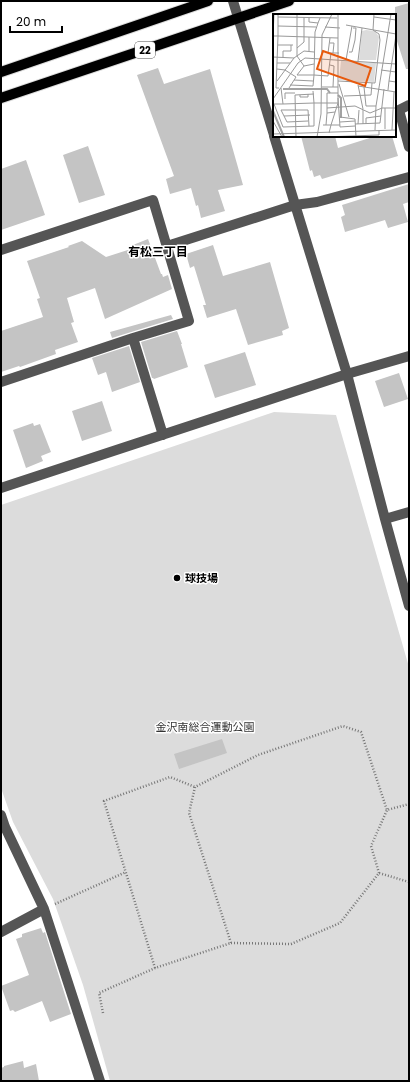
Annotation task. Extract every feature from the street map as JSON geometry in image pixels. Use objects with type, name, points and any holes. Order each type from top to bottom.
[{"type":"main road","name":"22","points":[[1,72],[208,1]]},
{"type":"main road","name":"22","points":[[1,98],[289,1]]},
{"type":"street","points":[[233,1],[273,133]]},
{"type":"street","points":[[409,105],[399,110],[409,148]]},
{"type":"street","points":[[274,137],[347,374],[409,606]]},
{"type":"street","points":[[167,246],[296,205],[317,202],[409,177]]},
{"type":"street","points":[[1,250],[153,200],[189,321],[1,382]]},
{"type":"street","points":[[133,338],[163,435]]},
{"type":"street","points":[[1,488],[347,374],[409,356]]},
{"type":"street","points":[[385,519],[409,512]]},
{"type":"street","points":[[1,815],[5,827],[44,909],[100,1081]]},
{"type":"street","points":[[1,932],[44,909]]},
{"type":"path","points":[[155,968],[104,801],[170,778],[195,787],[258,755],[343,726],[361,732],[387,810],[371,846],[379,873]]},
{"type":"path","points":[[195,787],[189,813],[231,943]]},
{"type":"path","points":[[387,810],[409,804]]},
{"type":"path","points":[[44,909],[126,872]]},
{"type":"path","points":[[103,1013],[99,993],[155,968],[231,943],[291,944],[340,923],[379,873]]},
{"type":"path","points":[[379,873],[409,882]]},
{"type":"green space","name":"金沢南総合運動公園","points":[[274,412],[336,415],[409,667],[409,1081],[110,1081],[83,985],[53,899],[13,822],[1,788],[1,505]]},
{"type":"building","points":[[409,3],[409,69],[406,69],[396,38],[395,7]]},
{"type":"building","points":[[158,68],[164,84],[210,69],[243,185],[218,190],[225,211],[201,218],[198,205],[196,206],[191,188],[170,194],[166,179],[174,176],[137,75]]},
{"type":"building","points":[[301,137],[335,137],[338,148],[373,137],[392,137],[398,156],[322,179],[320,175],[314,177],[312,170],[310,171]]},
{"type":"building","points":[[88,146],[105,195],[79,203],[63,155]]},
{"type":"building","points":[[26,160],[45,215],[1,230],[1,169]]},
{"type":"building","points":[[409,184],[409,202],[403,204],[408,222],[388,228],[385,220],[345,232],[341,217],[345,215],[342,205]]},
{"type":"building","points":[[148,239],[161,274],[163,277],[168,275],[172,289],[105,319],[95,288],[67,298],[74,322],[71,323],[78,342],[55,350],[56,354],[1,372],[1,331],[43,317],[37,299],[40,298],[27,261],[82,241],[106,257],[134,248],[133,245]]},
{"type":"building","points":[[213,245],[223,276],[270,262],[289,328],[282,331],[283,335],[248,345],[236,309],[207,318],[203,305],[206,305],[194,266],[190,268],[186,254]]},
{"type":"building","points":[[171,315],[173,319],[112,338],[110,332]]},
{"type":"building","points":[[177,331],[188,367],[154,379],[152,378],[141,342]]},
{"type":"building","points":[[129,346],[140,382],[112,392],[106,372],[98,375],[92,358]]},
{"type":"building","points":[[245,352],[256,385],[215,398],[204,365]]},
{"type":"building","points":[[399,373],[408,399],[384,407],[375,381]]},
{"type":"building","points":[[102,401],[112,431],[82,441],[72,411]]},
{"type":"building","points":[[33,423],[34,426],[40,424],[51,452],[41,456],[43,461],[26,468],[13,430]]},
{"type":"building","points":[[222,739],[227,753],[179,769],[174,754]]},
{"type":"building","points":[[41,928],[43,933],[45,932],[71,1014],[50,1022],[42,1001],[15,1012],[13,1010],[10,1011],[1,986],[29,975],[16,939],[22,937],[22,934]]},
{"type":"building","points":[[23,1061],[24,1068],[36,1064],[39,1081],[1,1081],[1,1068]]},
{"type":"place","name":"球技場","points":[[177,578]]},
{"type":"district","name":"有松三丁目","points":[[158,252]]}]
